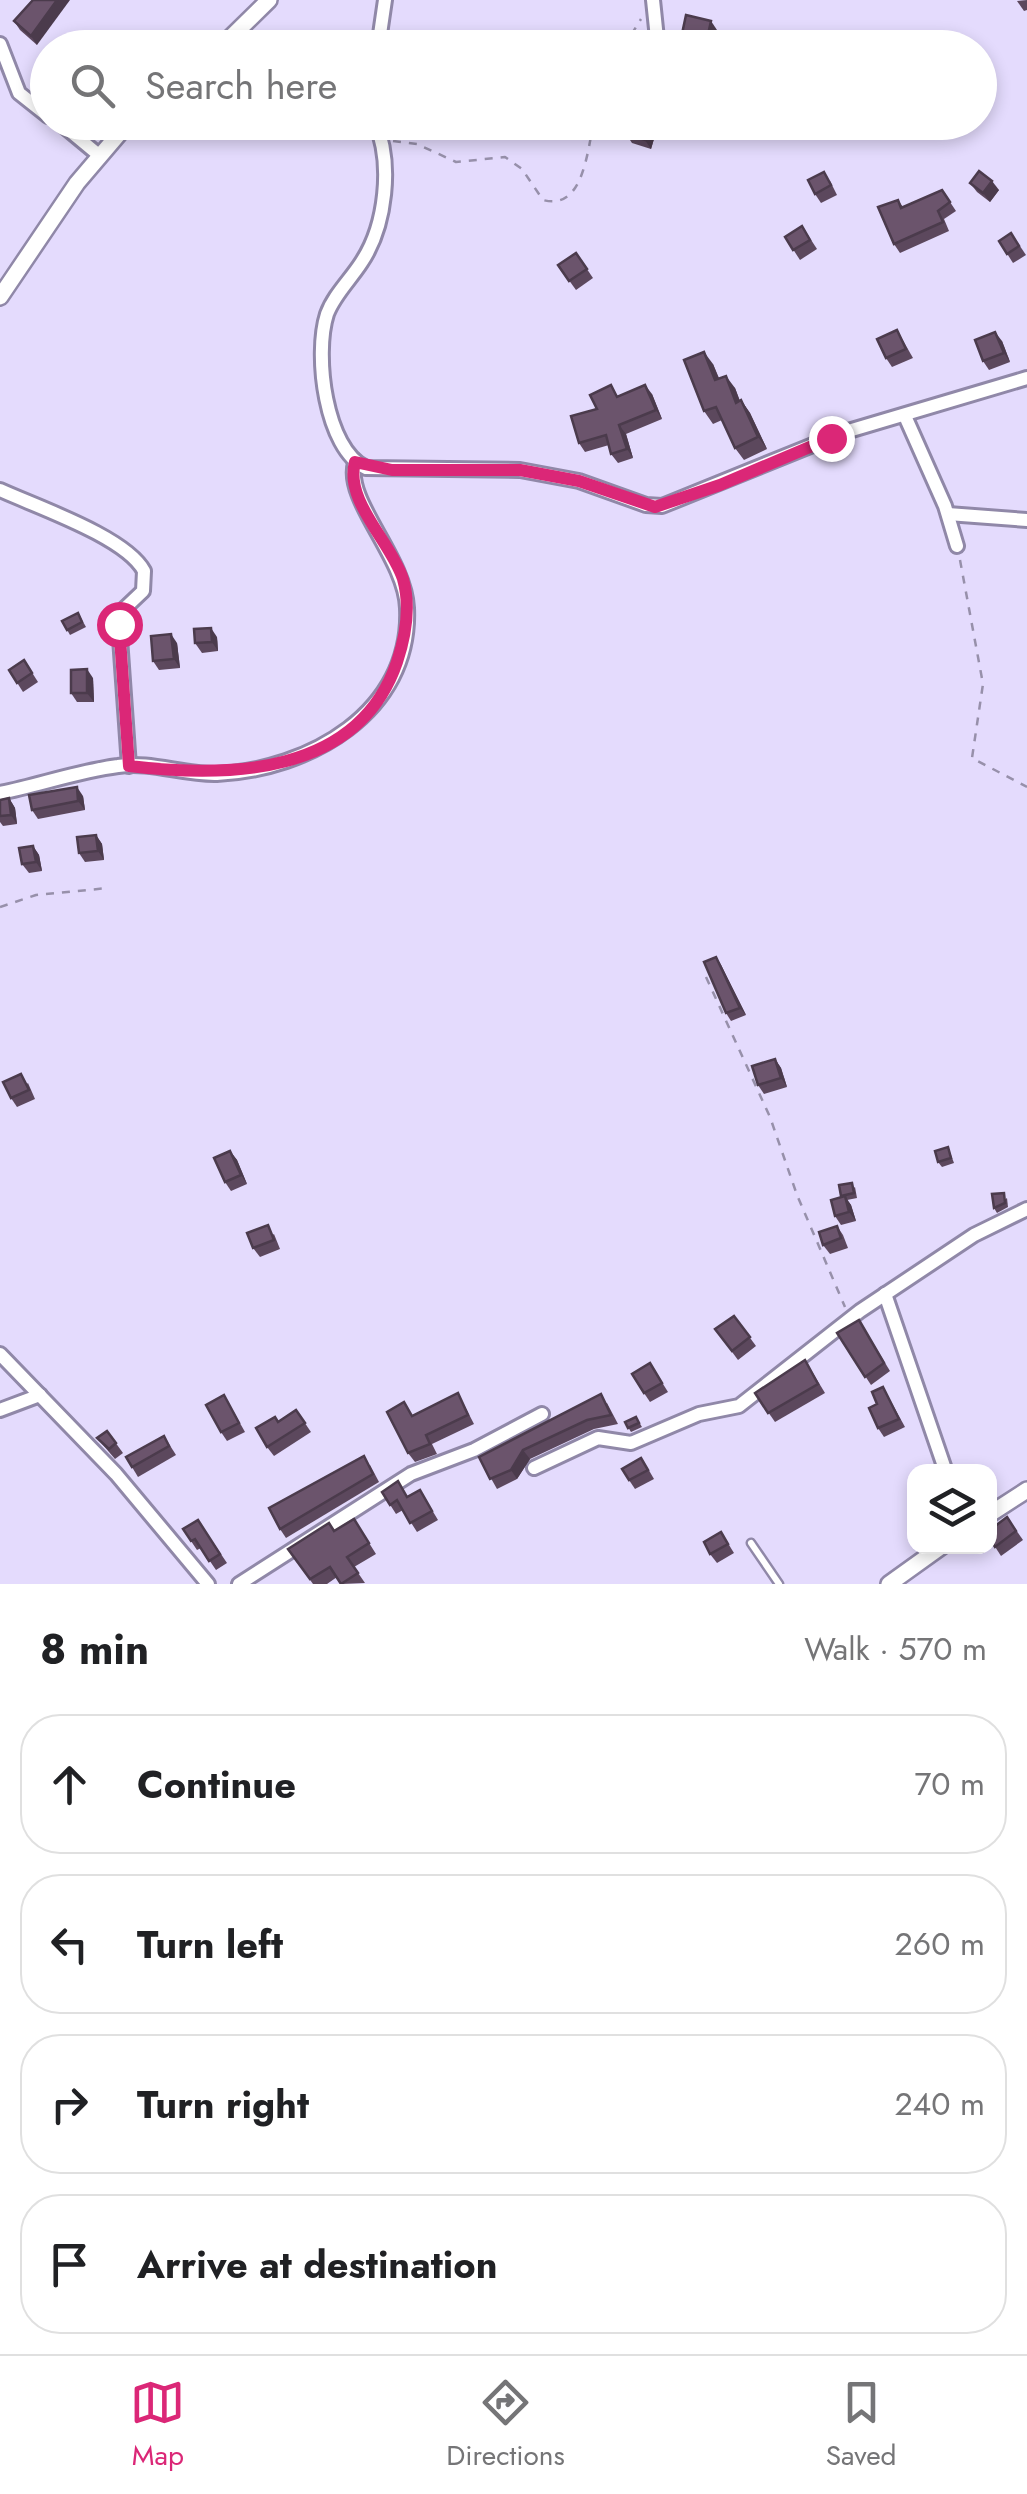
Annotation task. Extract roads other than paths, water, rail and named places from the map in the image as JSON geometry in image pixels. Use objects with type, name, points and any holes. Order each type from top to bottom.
[{"type":"street","points":[[238,30],[269,0]]},
{"type":"street","points":[[380,30],[384,0]]},
{"type":"street","points":[[653,1],[656,30]]},
{"type":"street","points":[[0,44],[19,93],[30,102]]},
{"type":"street","points":[[80,140],[100,156]]},
{"type":"street","points":[[0,297],[114,140]]},
{"type":"street","points":[[382,140],[384,185],[372,242],[330,306],[324,329],[325,380],[333,422],[342,448],[355,462],[392,470],[520,470],[579,481],[655,507],[720,485],[845,432],[1027,378]]},
{"type":"street","points":[[906,416],[948,514],[957,546]]},
{"type":"street","points":[[0,793],[129,766],[212,774],[296,759],[349,731],[380,697],[401,648],[406,596],[394,559],[355,492],[351,475],[355,462]]},
{"type":"street","points":[[0,490],[109,542],[142,565],[147,581],[123,610],[119,624],[129,766]]},
{"type":"street","points":[[948,514],[1027,520]]},
{"type":"street","points":[[534,1468],[598,1438],[630,1443],[700,1414],[739,1406],[885,1294],[974,1235],[1027,1209]]},
{"type":"street","points":[[885,1294],[943,1464]]},
{"type":"street","points":[[0,1354],[127,1486],[208,1584]]},
{"type":"street","points":[[0,1410],[40,1395]]},
{"type":"street","points":[[239,1584],[411,1474],[474,1450],[542,1414]]},
{"type":"street","points":[[997,1509],[1027,1490]]},
{"type":"street","points":[[889,1584],[931,1554]]},
{"type":"lane","points":[[751,1543],[779,1584]]}]
